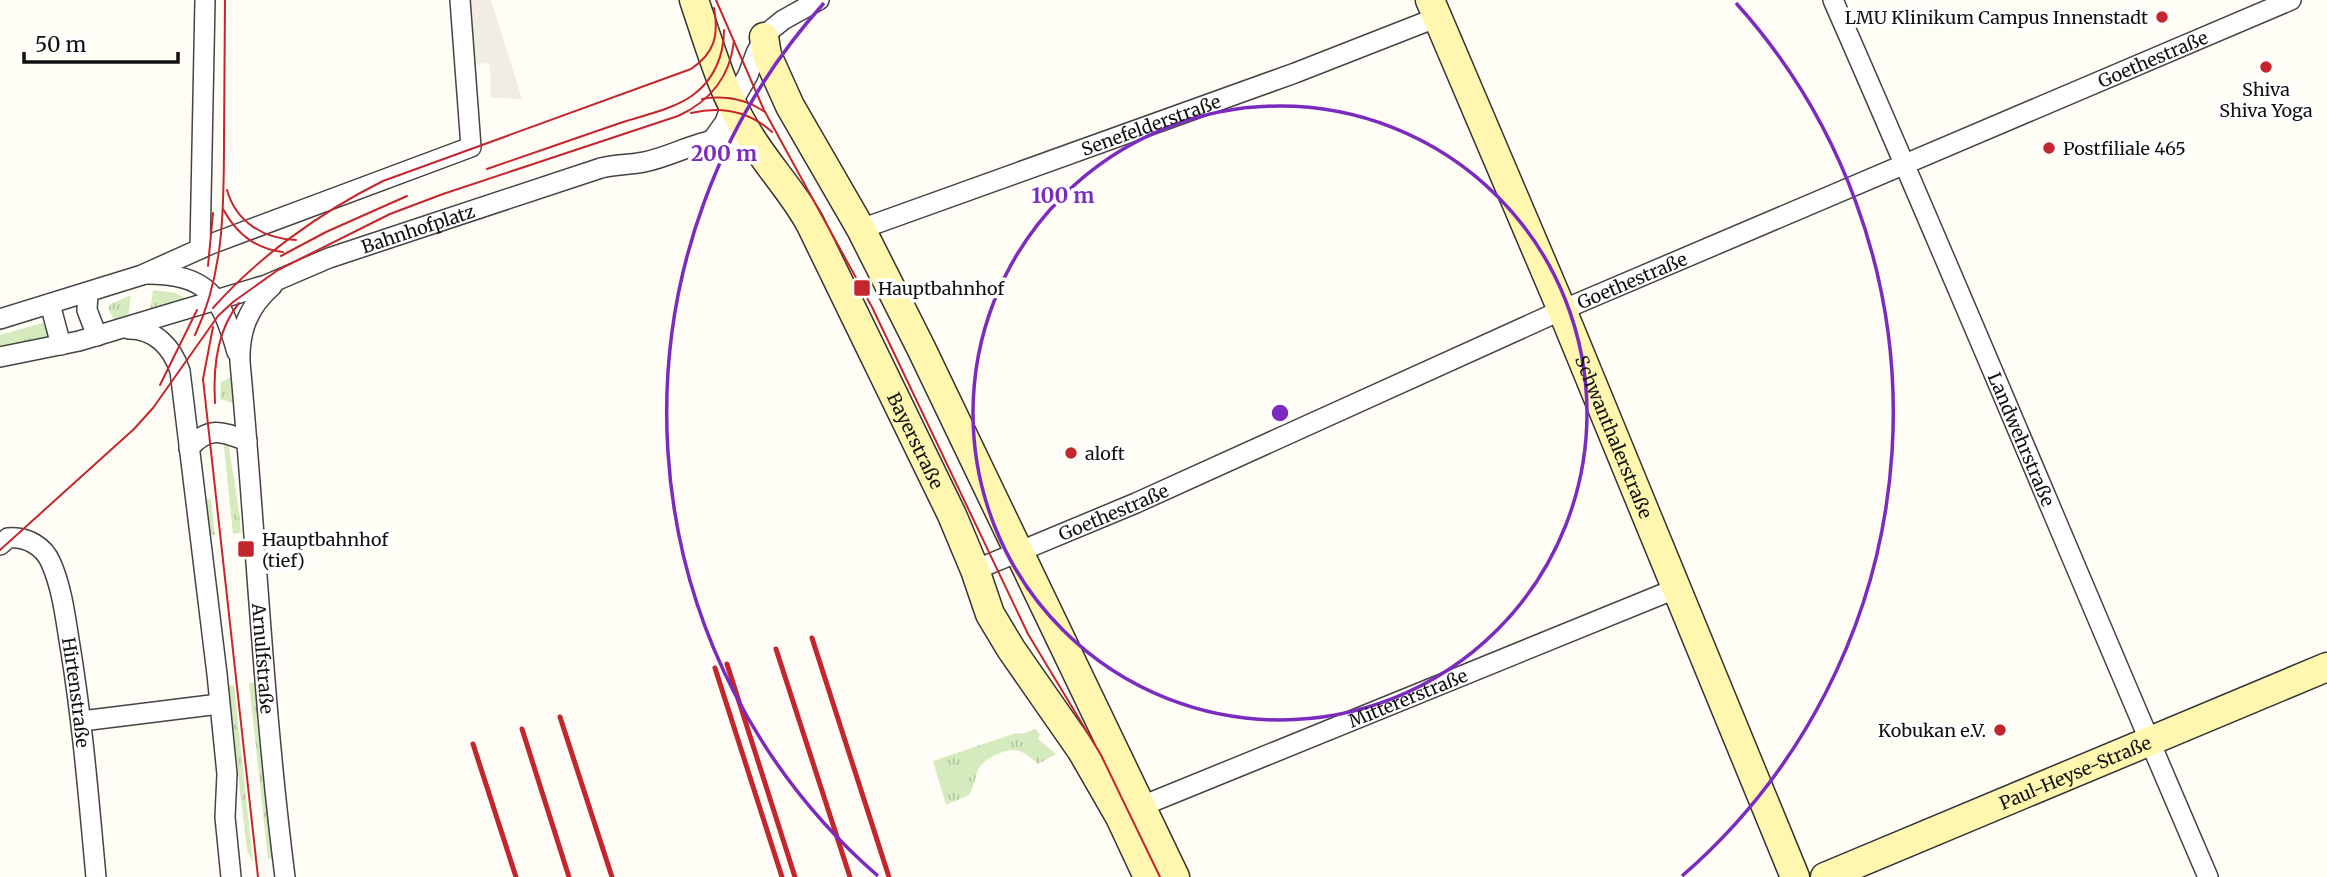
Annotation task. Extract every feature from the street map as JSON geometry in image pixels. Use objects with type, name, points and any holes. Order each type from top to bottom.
[{"type":"street","points":[[200,249],[205,0]]},
{"type":"street","points":[[0,318],[142,275],[200,249],[471,147],[460,0]]},
{"type":"street","name":"Bayerstraße","points":[[694,0],[732,103],[754,144],[791,191],[810,223],[937,483],[999,631],[1082,751],[1120,817],[1148,877]]},
{"type":"street","points":[[713,139],[748,75],[764,37],[777,24],[818,0]]},
{"type":"street","name":"Landwehrstraße","points":[[1833,0],[1905,163],[2208,877]]},
{"type":"street","name":"Goethestraße","points":[[975,569],[1136,503],[1562,310],[2291,0]]},
{"type":"street","name":"Senefelderstraße","points":[[861,229],[1295,74],[1434,8]]},
{"type":"street","name":"Schwanthalerstraße","points":[[1434,8],[1562,310],[1795,877]]},
{"type":"street","points":[[764,37],[767,55],[790,106],[861,229],[1019,550],[1175,877]]},
{"type":"street","name":"Bahnhofplatz","points":[[0,357],[125,329],[278,281],[329,258],[613,165],[646,162],[713,139],[735,138],[754,144]]},
{"type":"street","points":[[142,275],[162,275],[197,283],[217,300]]},
{"type":"street","name":"Arnulfstraße","points":[[278,281],[260,297],[247,317],[239,346],[262,668],[285,877]]},
{"type":"street","points":[[88,293],[87,310],[97,336]]},
{"type":"street","name":"Arnulfstraße","points":[[217,300],[240,362]]},
{"type":"street","points":[[50,304],[61,345]]},
{"type":"street","points":[[125,329],[140,329],[163,343],[176,359],[184,397],[227,774],[225,817],[231,877]]},
{"type":"street","points":[[189,448],[200,436],[208,433],[234,436],[247,441]]},
{"type":"street","name":"Hirtenstraße","points":[[4,541],[24,539],[41,549],[51,562],[65,612],[82,721],[96,877]]},
{"type":"street","name":"Mittererstraße","points":[[1142,806],[1675,589]]},
{"type":"street","name":"Paul-Heyse-Straße","points":[[1825,877],[2327,667]]},
{"type":"street","points":[[82,721],[219,704]]},
{"type":"green space","points":[[153,290],[176,293],[185,298],[150,311]]},
{"type":"green space","points":[[131,295],[128,318],[114,320],[109,305]]},
{"type":"green space","points":[[46,322],[51,335],[49,337],[0,347],[0,335]]},
{"type":"green space","points":[[233,376],[233,403],[220,399],[221,382]]},
{"type":"green space","points":[[223,437],[228,441],[241,533],[233,534]]},
{"type":"green space","points":[[211,499],[215,535],[206,536],[202,500]]},
{"type":"green space","points":[[258,682],[257,718],[273,858],[268,859],[249,683]]},
{"type":"green space","points":[[234,685],[253,862],[247,850],[231,713],[222,686]]},
{"type":"green space","points":[[1035,729],[1040,734],[1038,739],[1056,754],[1038,764],[1017,751],[1010,750],[995,755],[979,768],[969,795],[946,805],[933,761]]},
{"type":"shaded area","points":[[470,0],[491,0],[522,99],[491,98],[490,63],[473,64]]},
{"type":"tram line","points":[[195,335],[212,288],[220,240],[224,190],[225,0]]},
{"type":"tram line","points":[[716,0],[764,110],[872,307],[1028,634],[1101,755],[1160,877]]},
{"type":"tram line","points":[[213,308],[250,271],[292,237],[383,181],[691,69],[705,57],[713,43],[716,27],[714,8]]},
{"type":"tram line","points":[[487,169],[685,100],[700,89],[712,74],[720,58],[724,30]]},
{"type":"tram line","points":[[0,550],[134,429],[153,408],[218,316],[278,270],[390,214],[690,110],[717,86],[728,65],[734,41]]},
{"type":"tram line","points":[[702,99],[735,99],[765,112]]},
{"type":"tram line","points":[[691,113],[713,110],[734,112],[754,119],[772,132]]},
{"type":"tram line","points":[[227,190],[237,211],[253,227],[273,236],[296,240]]},
{"type":"tram line","points":[[281,256],[326,232],[407,196]]},
{"type":"tram line","points":[[223,209],[234,225],[248,238],[264,247],[283,252]]},
{"type":"tram line","points":[[208,266],[213,213]]},
{"type":"tram line","points":[[215,403],[215,377],[221,338],[239,303]]},
{"type":"tram line","points":[[160,385],[197,310]]},
{"type":"tram line","points":[[213,327],[203,379],[258,877]]},
{"type":"railway","points":[[812,638],[889,877]]},
{"type":"railway","points":[[776,649],[850,877]]},
{"type":"railway","points":[[727,664],[795,877]]},
{"type":"railway","points":[[715,668],[782,877]]},
{"type":"railway","points":[[560,717],[612,877]]},
{"type":"railway","points":[[522,729],[569,877]]},
{"type":"railway","points":[[473,744],[516,877]]},
{"type":"place","name":"LMU Klinikum Campus Innenstadt","points":[[2162,17]]},
{"type":"place","name":"Shiva Shiva Yoga","points":[[2266,67]]},
{"type":"place","name":"Postfiliale 465","points":[[2049,148]]},
{"type":"place","name":"Hauptbahnhof","points":[[862,288]]},
{"type":"place","name":"aloft","points":[[1071,453]]},
{"type":"place","name":"Hauptbahnhof (tief)","points":[[246,549]]},
{"type":"place","name":"Kobukan e.V.","points":[[2000,730]]}]
